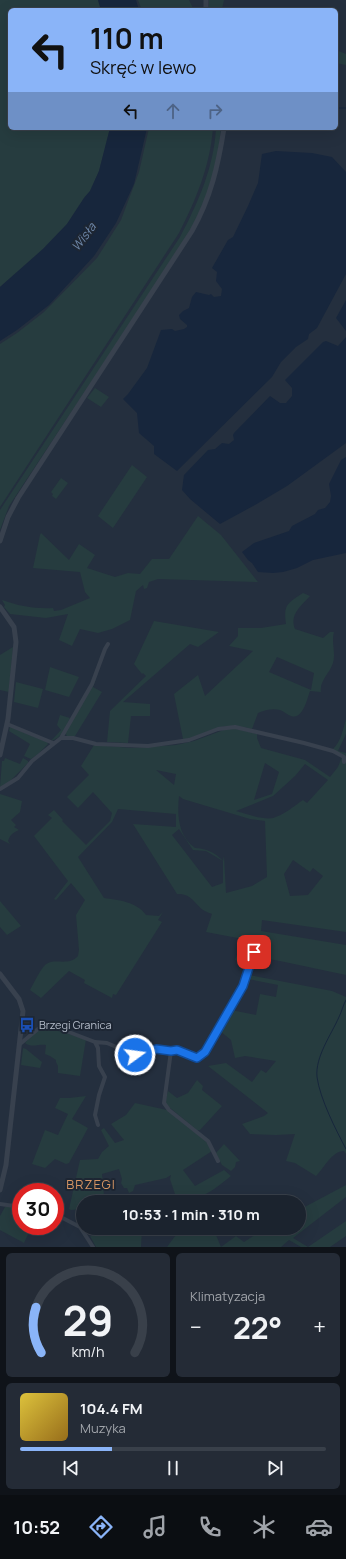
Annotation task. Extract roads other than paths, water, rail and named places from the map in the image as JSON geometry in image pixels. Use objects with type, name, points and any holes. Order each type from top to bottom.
[{"type":"street","points":[[0,541],[4,525],[14,503],[192,232],[212,189],[224,130]]},
{"type":"street","points":[[0,606],[14,627],[16,637],[8,724],[0,755]]},
{"type":"street","points":[[0,789],[18,778],[32,761],[61,738],[92,684],[108,644]]},
{"type":"street","points":[[8,724],[54,744]]},
{"type":"street","points":[[61,738],[73,738],[96,744],[148,746],[189,740],[221,728],[234,727],[290,739],[333,751],[342,755],[344,757],[344,762]]},
{"type":"street","points":[[20,1044],[38,1028],[48,1026],[58,1028],[95,1042],[107,1043],[137,1055],[145,1054],[156,1049],[171,1051],[177,1050],[197,1058],[205,1052],[243,986],[254,952]]},
{"type":"street","points":[[0,974],[15,992],[22,1007],[20,1044],[6,1165],[0,1190]]},
{"type":"street","points":[[95,1042],[98,1048],[99,1066],[105,1077],[95,1115],[98,1125]]},
{"type":"street","points":[[171,1051],[171,1058],[166,1079],[165,1104],[169,1110],[208,1141],[218,1161]]},
{"type":"street","points":[[0,1204],[12,1206]]},
{"type":"street","points":[[64,1219],[80,1227],[93,1247]]},
{"type":"water","points":[[98,0],[136,0],[138,8],[100,8]]},
{"type":"water","name":"Wisła","points":[[109,130],[147,130],[134,184],[116,223],[94,256],[49,305],[17,330],[0,341],[0,287],[43,249],[67,224],[90,191],[99,171]]},
{"type":"water","points":[[276,151],[312,153],[332,157],[346,172],[346,274],[317,328],[309,334],[308,339],[296,347],[281,362],[272,377],[177,471],[154,454],[154,446],[139,433],[137,413],[123,399],[147,368],[161,330],[172,329],[175,331],[187,327],[187,325],[180,319],[179,315],[189,308],[192,297],[196,292],[209,295],[211,294],[214,297],[221,296],[222,289],[216,281],[217,272],[212,268],[228,240],[233,237],[248,206],[258,183],[262,154]]},
{"type":"water","points":[[346,300],[346,331],[336,318]]},
{"type":"water","points":[[346,337],[346,443],[287,486],[220,524],[190,499],[182,490],[184,475],[208,450],[215,449],[222,443],[229,444],[234,440],[234,433],[270,396],[280,403],[286,403],[292,396],[292,388],[285,380],[323,342],[326,341],[338,346]]},
{"type":"water","points":[[346,457],[346,553],[313,560],[297,568],[283,572],[258,572],[242,552],[254,543],[289,531],[292,526],[315,514],[318,510],[325,508],[330,502],[331,496],[329,484],[341,460]]},
{"type":"waterway","points":[[338,108],[346,108]]},
{"type":"waterway","points":[[346,1000],[324,1046],[317,1069],[317,1077],[321,1095],[333,1124],[346,1149]]},
{"type":"place","name":"Brzegi Granica","points":[[27,1025]]},
{"type":"district","name":"BRZEGI","points":[[91,1184]]}]
